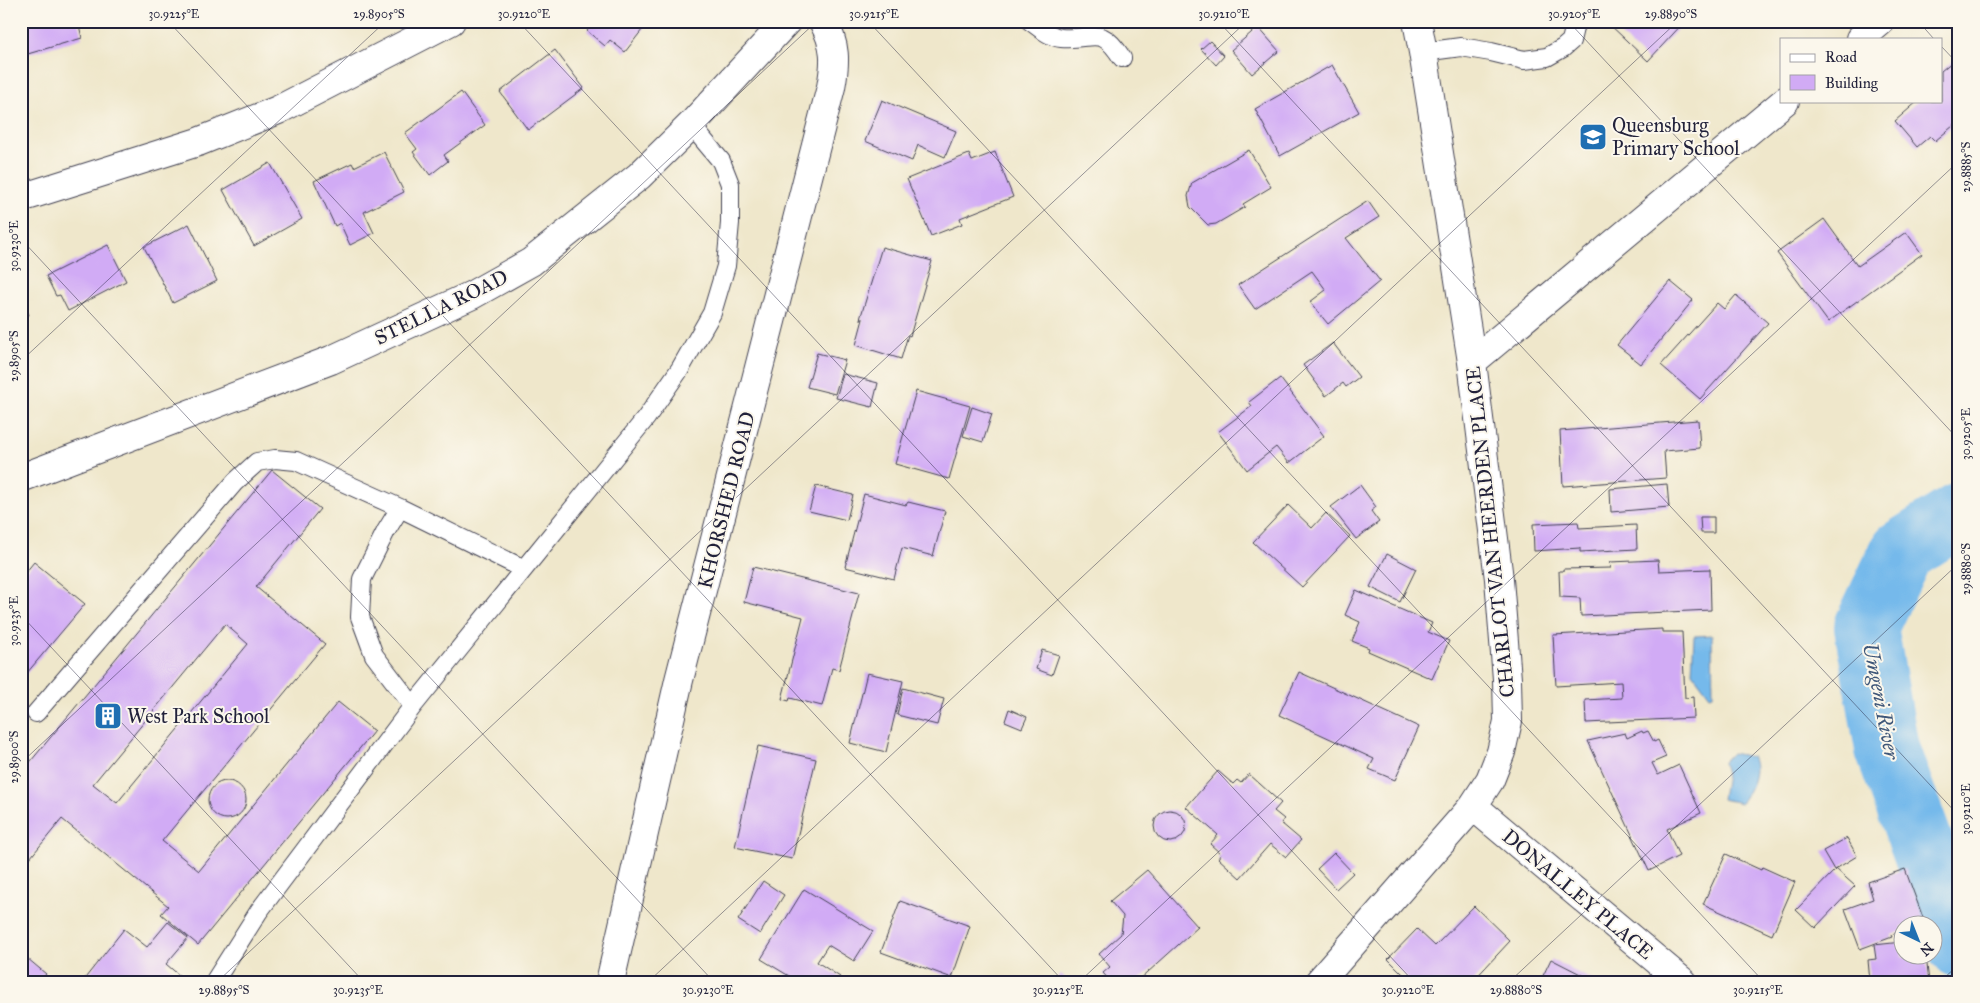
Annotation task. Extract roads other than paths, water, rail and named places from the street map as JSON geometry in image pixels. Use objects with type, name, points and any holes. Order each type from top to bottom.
[{"type":"street","points":[[21,198],[198,142],[278,110],[451,21]]},
{"type":"street","name":"STELLA ROAD","points":[[21,478],[331,360],[472,295],[531,262],[639,176],[691,125],[787,21]]},
{"type":"street","name":"KHORSHED ROAD","points":[[610,982],[680,680],[831,87],[836,62],[832,41],[823,21]]},
{"type":"street","name":"CHARLOT VAN HEERDEN PLACE","points":[[1318,982],[1473,806],[1490,780],[1501,752],[1508,721],[1507,679],[1499,579],[1472,362],[1417,21]]},
{"type":"street","points":[[1861,38],[1881,21]]},
{"type":"street","points":[[1472,362],[1784,102]]},
{"type":"street","name":"DONALLEY PLACE","points":[[1473,806],[1683,982]]},
{"type":"lane","points":[[1030,21],[1048,34],[1060,38],[1099,35],[1113,44],[1122,58]]},
{"type":"lane","points":[[1423,52],[1461,47],[1524,60],[1547,57],[1571,41],[1575,24],[1573,21]]},
{"type":"lane","points":[[214,982],[259,911],[413,706],[646,418],[680,369],[712,313],[726,266],[730,223],[730,184],[721,161],[691,125]]},
{"type":"lane","points":[[36,713],[235,482],[257,462],[275,459],[296,462],[400,508],[524,569]]},
{"type":"lane","points":[[400,508],[362,578],[360,617],[374,655],[413,706]]},
{"type":"water","points":[[1712,635],[1713,695],[1710,696],[1692,672],[1694,636]]},
{"type":"water","points":[[1732,753],[1752,757],[1754,763],[1753,781],[1741,803],[1722,799],[1726,775],[1723,762]]},
{"type":"waterway","name":"Umgeni River","points":[[1959,515],[1902,551],[1866,627],[1887,749],[1959,946]]},
{"type":"place","name":"Queensburg Primary School","points":[[1593,137]]},
{"type":"place","name":"West Park School","points":[[108,716]]}]
